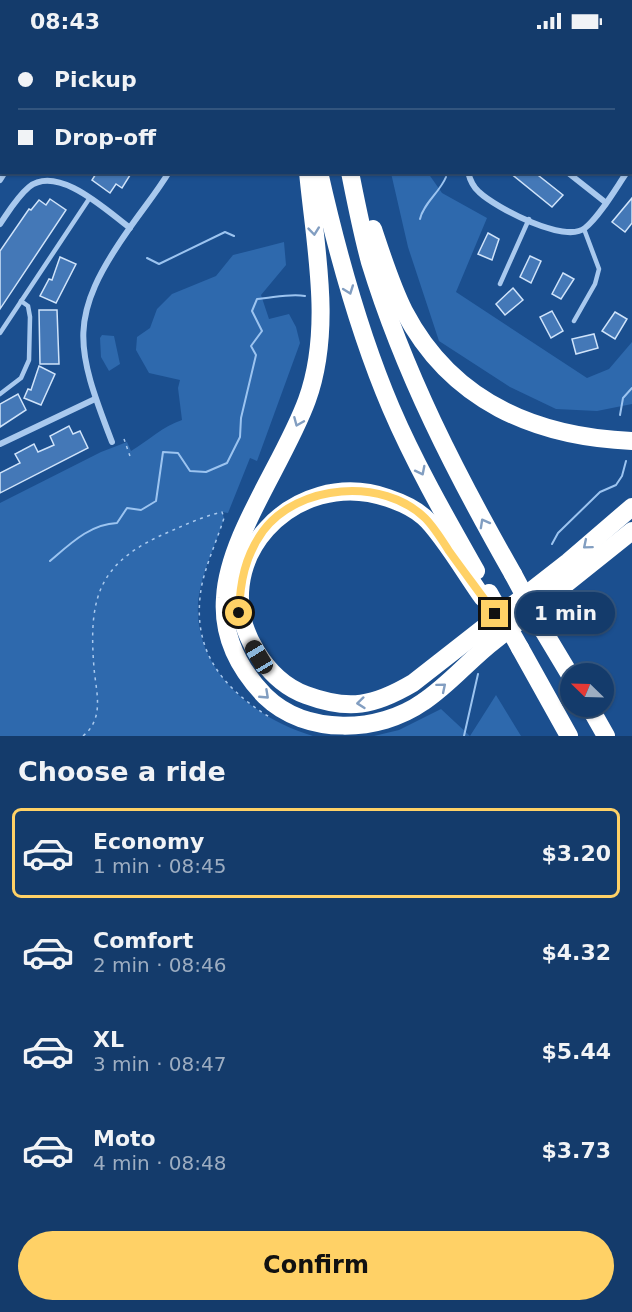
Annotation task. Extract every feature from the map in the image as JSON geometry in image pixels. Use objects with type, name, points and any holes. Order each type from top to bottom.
[{"type":"highway","points":[[308,174],[321,298],[318,352],[314,375],[291,437],[236,549],[225,598],[227,635],[243,670],[254,685],[284,711],[316,722],[355,725],[400,714],[421,703],[444,686],[474,656],[632,531]]},
{"type":"highway","points":[[319,174],[344,277],[391,407],[421,471],[486,595],[520,648],[569,736]]},
{"type":"highway","points":[[351,174],[370,261],[400,348],[454,468],[563,663]]},
{"type":"highway","points":[[352,174],[404,311],[431,351],[455,376],[480,397],[520,420],[564,434],[632,441]]},
{"type":"highway","points":[[606,440],[632,436]]},
{"type":"highway","points":[[486,595],[424,517],[401,502],[378,494],[340,490],[315,495],[265,529],[243,571],[239,613],[245,634],[259,657],[275,677],[292,690],[327,703],[359,705],[387,698],[413,683],[568,562],[632,507]]},
{"type":"highway","points":[[595,717],[606,736]]},
{"type":"street","points":[[112,442],[95,399],[85,361],[85,315],[88,297],[101,270],[168,174]]},
{"type":"street","points":[[469,174],[479,192],[494,203],[555,232],[572,233],[584,229],[626,174]]},
{"type":"street","points":[[570,174],[605,202]]},
{"type":"street","points":[[0,224],[16,200],[30,186],[41,181],[60,182],[130,228]]},
{"type":"street","points":[[0,444],[95,399]]},
{"type":"lane","points":[[0,333],[89,199]]},
{"type":"lane","points":[[500,284],[528,219]]},
{"type":"lane","points":[[574,321],[595,284],[598,269],[584,229]]},
{"type":"lane","points":[[0,394],[21,378],[29,360],[30,316],[28,306],[21,301]]},
{"type":"path","points":[[124,439],[131,459]]},
{"type":"path","points":[[83,736],[91,730],[98,711],[92,639],[96,599],[103,581],[112,567],[132,550],[152,539],[213,514]]},
{"type":"shaded area","points":[[391,174],[429,174],[442,193],[487,218],[456,292],[587,378],[609,369],[632,342],[632,404],[597,411],[556,409],[510,387],[439,341],[408,247]]},
{"type":"shaded area","points":[[284,242],[286,265],[261,295],[269,319],[289,314],[296,327],[300,343],[257,461],[250,458],[228,513],[222,512],[224,518],[200,590],[198,615],[202,637],[210,657],[221,676],[236,692],[253,707],[272,719],[313,736],[0,736],[0,503],[101,452],[127,442],[131,451],[162,430],[182,420],[178,388],[180,380],[149,373],[136,350],[137,337],[150,328],[157,309],[172,294],[216,276],[233,255]]},
{"type":"shaded area","points":[[102,335],[114,336],[120,364],[109,371],[101,357],[100,338]]},
{"type":"shaded area","points":[[496,695],[521,736],[470,736]]},
{"type":"shaded area","points":[[441,709],[470,736],[374,736],[399,730]]},
{"type":"building","points":[[96,174],[131,174],[122,188],[116,184],[110,193],[92,180]]},
{"type":"building","points":[[511,174],[537,174],[563,195],[552,207]]},
{"type":"building","points":[[632,198],[632,223],[625,232],[612,222]]},
{"type":"building","points":[[50,199],[66,210],[0,309],[0,251],[29,209],[31,210],[39,200],[46,205]]},
{"type":"building","points":[[488,233],[499,239],[492,260],[478,254]]},
{"type":"building","points":[[530,256],[541,261],[531,283],[520,277]]},
{"type":"building","points":[[60,257],[76,264],[56,303],[40,296],[49,279],[52,280]]},
{"type":"building","points":[[563,273],[574,279],[561,299],[552,294]]},
{"type":"building","points":[[513,288],[523,300],[505,315],[496,304]]},
{"type":"building","points":[[39,310],[57,310],[59,364],[40,364]]},
{"type":"building","points":[[552,311],[563,331],[551,338],[540,317]]},
{"type":"building","points":[[615,312],[627,319],[615,339],[602,331]]},
{"type":"building","points":[[594,334],[598,348],[576,354],[572,339]]},
{"type":"building","points":[[39,366],[55,374],[41,405],[24,398],[28,389],[31,390]]},
{"type":"building","points":[[18,394],[26,410],[0,427],[0,404]]},
{"type":"building","points":[[69,426],[73,434],[80,431],[88,448],[0,493],[0,473],[20,463],[15,454],[34,444],[38,452],[54,445],[50,436]]},
{"type":"waterway","points":[[420,219],[424,208],[446,177]]},
{"type":"waterway","points":[[147,258],[159,264],[225,232],[234,236]]},
{"type":"waterway","points":[[50,561],[89,531],[117,523],[127,508],[141,510],[156,501],[163,452],[178,453],[190,471],[206,472],[227,463],[240,437],[241,418],[256,355],[251,346],[262,331],[252,311],[257,299],[287,295],[305,296]]},
{"type":"waterway","points":[[620,415],[623,398],[632,388]]},
{"type":"waterway","points":[[552,544],[558,533],[600,492],[616,485],[622,476],[626,461]]},
{"type":"waterway","points":[[464,736],[478,674]]},
{"type":"route","points":[[239,613],[243,571],[254,546],[265,529],[280,516],[315,495],[340,490],[358,490],[401,502],[424,517],[495,614]]}]
